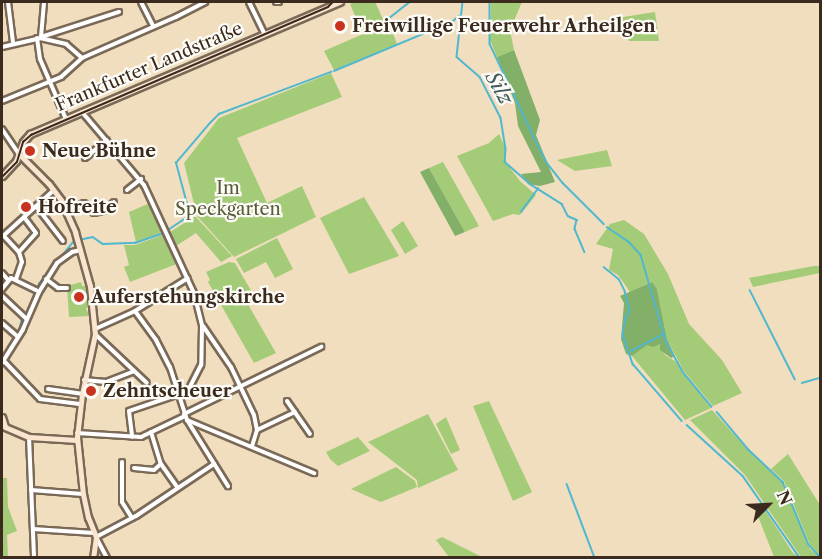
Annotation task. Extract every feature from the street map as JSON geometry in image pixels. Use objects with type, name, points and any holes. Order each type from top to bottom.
[{"type":"street","points":[[8,2],[13,43]]},
{"type":"street","points":[[44,2],[37,48],[66,119]]},
{"type":"street","points":[[141,2],[153,26]]},
{"type":"street","points":[[2,101],[61,77],[82,58],[205,2]]},
{"type":"street","points":[[249,2],[264,33]]},
{"type":"street","name":"Frankfurter Landstraße","points":[[327,6],[334,2]]},
{"type":"street","name":"Frankfurter Landstraße","points":[[2,176],[19,154],[27,136],[340,2]]},
{"type":"street","points":[[2,47],[39,38],[119,12]]},
{"type":"street","points":[[39,38],[66,44],[82,58]]},
{"type":"street","points":[[82,112],[141,179],[188,278],[202,326],[203,349],[198,372],[188,391],[129,411],[132,437]]},
{"type":"street","points":[[2,129],[19,154],[54,190],[66,210],[81,250],[90,286],[95,332],[84,380],[77,440],[83,494],[95,535],[107,558]]},
{"type":"street","points":[[85,158],[107,140]]},
{"type":"street","points":[[127,190],[141,179]]},
{"type":"street","points":[[16,279],[22,262],[19,252],[2,236],[54,190]]},
{"type":"street","points":[[66,210],[84,203],[94,213],[103,211],[114,202]]},
{"type":"street","points":[[36,206],[63,241]]},
{"type":"street","points":[[19,252],[36,236],[34,228],[24,217]]},
{"type":"street","points":[[80,404],[40,399],[3,362],[46,279],[62,258],[81,250]]},
{"type":"street","points":[[2,273],[8,280]]},
{"type":"street","points":[[95,332],[135,311],[188,278]]},
{"type":"street","points":[[2,289],[8,280],[16,279],[36,290]]},
{"type":"street","points":[[46,279],[58,288],[67,288]]},
{"type":"street","points":[[2,296],[25,317]]},
{"type":"street","points":[[135,311],[165,358],[185,417],[228,486]]},
{"type":"street","points":[[2,323],[17,336]]},
{"type":"street","points":[[202,326],[231,367],[254,415],[257,430],[252,446]]},
{"type":"street","points":[[95,332],[147,383]]},
{"type":"street","points":[[77,433],[141,437],[321,347]]},
{"type":"street","points":[[84,380],[106,382],[134,371]]},
{"type":"street","points":[[48,389],[82,394]]},
{"type":"street","points":[[287,401],[310,434]]},
{"type":"street","points":[[257,430],[295,412]]},
{"type":"street","points":[[2,417],[3,426],[29,437],[77,440]]},
{"type":"street","points":[[185,417],[314,473]]},
{"type":"street","points":[[151,432],[161,464],[178,488]]},
{"type":"street","points":[[29,437],[34,558]]},
{"type":"street","points":[[122,462],[122,502],[132,519]]},
{"type":"street","points":[[134,468],[154,470],[161,464]]},
{"type":"street","points":[[33,529],[95,535],[132,519],[214,464]]},
{"type":"street","points":[[31,490],[83,494]]},
{"type":"street","points":[[93,558],[95,535]]},
{"type":"green space","points":[[375,2],[384,21],[388,20],[397,44],[334,70],[324,51],[363,34],[350,4]]},
{"type":"green space","points":[[491,2],[522,2],[510,30],[514,50],[497,57],[490,40]]},
{"type":"green space","points":[[655,12],[659,41],[629,41],[617,18]]},
{"type":"green space","points":[[514,50],[540,120],[536,135],[555,182],[540,186],[528,184],[521,174],[541,172],[518,126],[515,103],[497,57]]},
{"type":"green space","name":"Im Speckgarten","points":[[331,73],[342,97],[237,138],[267,203],[302,186],[316,217],[234,257],[197,216],[184,163],[219,118]]},
{"type":"green space","points":[[499,134],[506,149],[506,163],[520,181],[536,195],[520,215],[513,214],[493,221],[457,156],[489,143]]},
{"type":"green space","points":[[607,150],[612,166],[575,171],[557,160]]},
{"type":"green space","points":[[443,162],[479,226],[465,232],[429,168]]},
{"type":"green space","points":[[429,168],[465,232],[455,236],[420,172]]},
{"type":"green space","points":[[364,197],[399,256],[349,274],[320,218]]},
{"type":"green space","points":[[150,203],[164,232],[136,242],[129,212]]},
{"type":"green space","points":[[194,217],[232,256],[221,262],[196,233],[176,246],[170,232]]},
{"type":"green space","points":[[624,220],[644,234],[668,274],[689,324],[722,360],[742,393],[713,406],[683,370],[667,339],[657,289],[651,282],[630,292],[618,275],[609,270],[613,249],[596,244],[610,224]]},
{"type":"green space","points":[[403,221],[418,246],[405,254],[391,230]]},
{"type":"green space","points":[[165,234],[179,263],[130,282],[124,267],[129,265],[124,245],[135,245]]},
{"type":"green space","points":[[277,238],[293,269],[275,278],[266,262],[244,273],[236,259]]},
{"type":"green space","points":[[229,262],[235,263],[257,301],[249,306],[276,353],[254,363],[208,282],[210,280],[206,272]]},
{"type":"green space","points":[[819,266],[820,273],[753,287],[749,278]]},
{"type":"green space","points":[[81,282],[82,286],[89,286],[89,306],[86,309],[90,316],[69,317],[67,286]]},
{"type":"green space","points":[[652,282],[657,289],[667,339],[675,356],[671,358],[660,350],[660,344],[653,347],[647,345],[632,356],[626,354],[621,339],[624,303],[620,296]]},
{"type":"green space","points":[[647,344],[660,344],[665,355],[675,361],[711,408],[685,420],[632,356]]},
{"type":"green space","points":[[489,401],[532,492],[513,501],[473,406]]},
{"type":"green space","points":[[712,410],[748,450],[782,482],[810,549],[819,557],[801,557],[745,475],[690,420]]},
{"type":"green space","points":[[428,414],[458,470],[418,488],[417,480],[368,442]]},
{"type":"green space","points":[[446,417],[460,450],[451,454],[436,424]]},
{"type":"green space","points":[[358,437],[370,451],[338,466],[330,459],[326,452]]},
{"type":"green space","points":[[788,454],[820,505],[820,557],[810,545],[784,481],[771,469]]},
{"type":"green space","points":[[396,467],[415,481],[417,487],[381,502],[351,489]]},
{"type":"green space","points":[[2,478],[7,478],[8,507],[17,531],[7,535],[8,557],[2,557]]},
{"type":"green space","points":[[761,504],[793,553],[799,557],[774,557],[754,506]]},
{"type":"green space","points":[[442,537],[482,557],[449,557],[436,540]]},
{"type":"waterway","points":[[388,19],[410,2]]},
{"type":"waterway","name":"Silz","points":[[463,2],[457,57],[480,77],[501,118],[506,149],[505,162],[530,184],[562,204],[568,216],[577,220],[575,229],[585,252]]},
{"type":"waterway","points":[[490,2],[490,44],[534,137],[548,164],[563,183],[604,224]]},
{"type":"waterway","points":[[334,71],[452,22],[459,16]]},
{"type":"waterway","points":[[168,230],[190,215],[176,163],[219,114],[331,72]]},
{"type":"waterway","points":[[521,212],[538,189]]},
{"type":"waterway","points":[[607,227],[629,242],[641,255],[666,341],[683,372],[712,407]]},
{"type":"waterway","points":[[35,296],[39,284],[74,241],[93,237],[103,244],[135,243],[164,233]]},
{"type":"waterway","points":[[604,267],[619,279],[625,291],[630,311],[626,318],[623,335],[633,364],[682,421]]},
{"type":"waterway","points":[[750,290],[795,379]]},
{"type":"waterway","points":[[2,359],[19,332],[22,318]]},
{"type":"waterway","points":[[631,351],[664,334]]},
{"type":"waterway","points":[[802,383],[820,378]]},
{"type":"waterway","points":[[717,412],[749,450],[783,482],[809,545],[820,557]]},
{"type":"waterway","points":[[687,425],[743,476],[800,558]]},
{"type":"waterway","points":[[567,484],[595,558]]},
{"type":"tram line","points":[[2,177],[17,162],[23,142],[31,135],[328,7],[333,2]]},
{"type":"place","name":"Freiwillige Feuerwehr Arheilgen","points":[[340,26]]},
{"type":"place","name":"Neue Bühne","points":[[30,151]]},
{"type":"place","name":"Hofreite","points":[[26,207]]},
{"type":"place","name":"Auferstehungskirche","points":[[79,297]]},
{"type":"place","name":"Zehntscheuer","points":[[91,391]]}]
